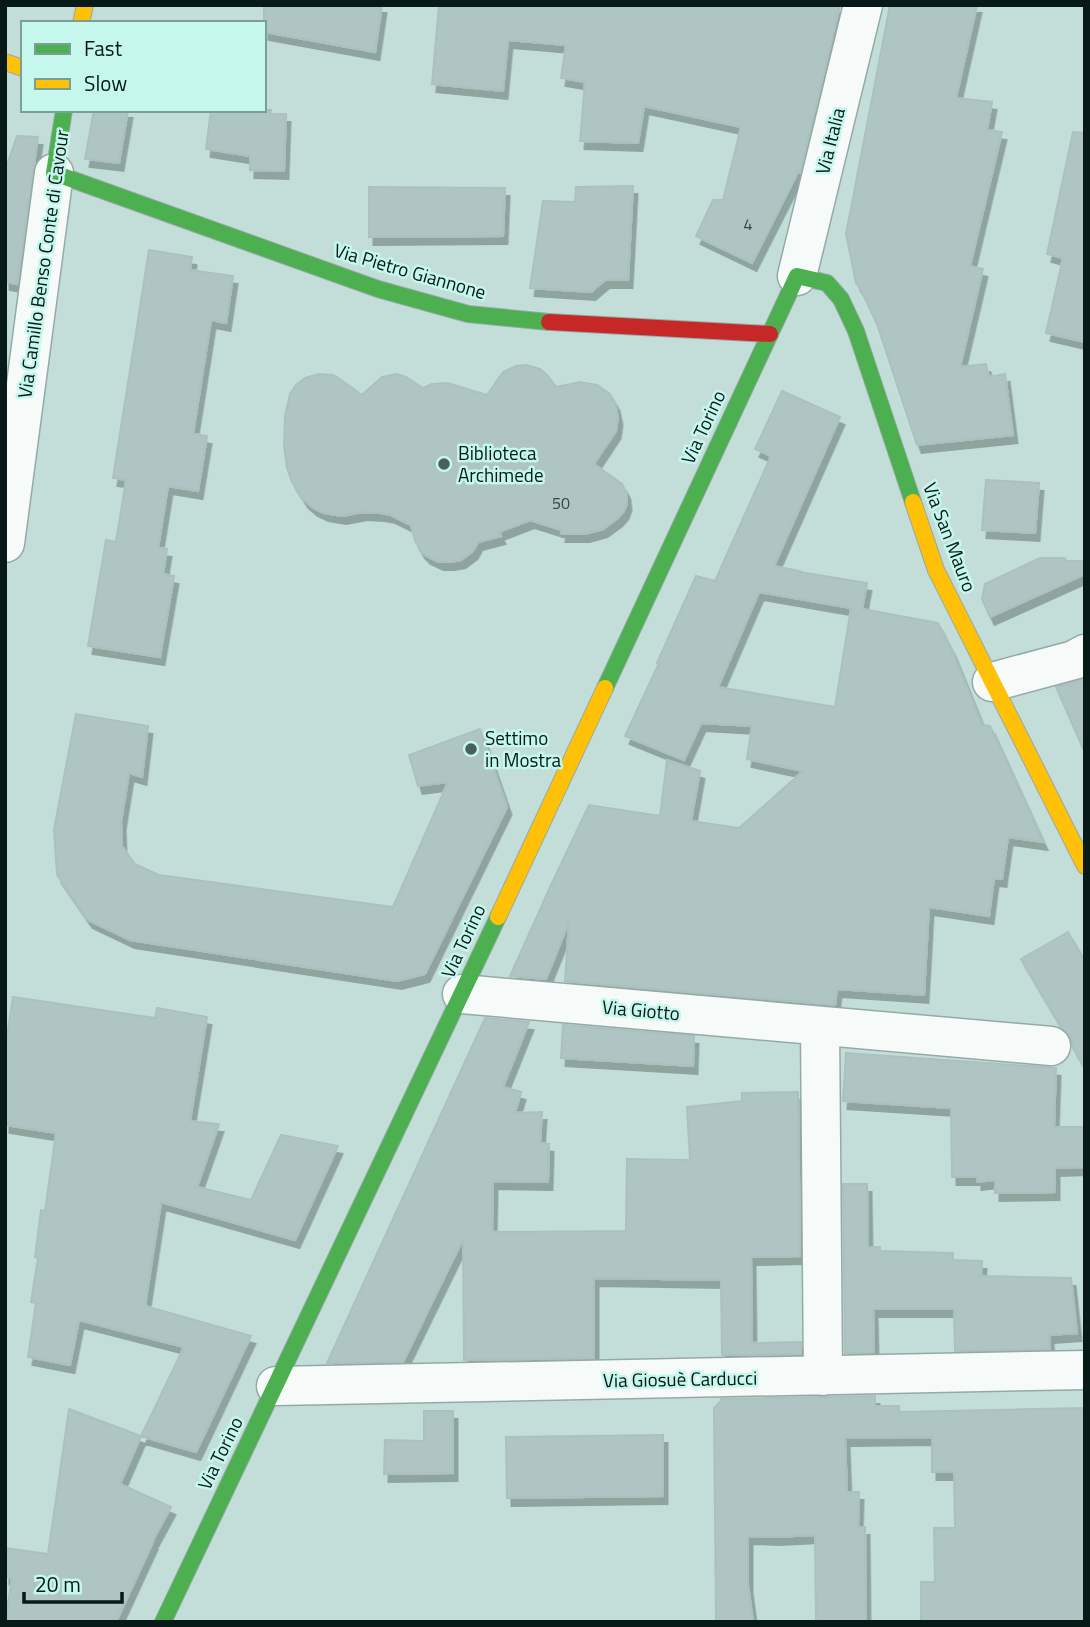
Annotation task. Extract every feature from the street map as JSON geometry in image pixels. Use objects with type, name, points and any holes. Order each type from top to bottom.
[{"type":"street","name":"Via Italia","points":[[797,276],[863,5]]},
{"type":"street","name":"Via Camillo Benso Conte di Cavour","points":[[5,543],[64,112]]},
{"type":"street","name":"Via Pietro Giannone","points":[[54,173],[378,289],[468,314],[575,324],[770,334]]},
{"type":"street","name":"Via Torino","points":[[163,1622],[462,994],[797,276]]},
{"type":"street","name":"Via San Mauro","points":[[797,276],[828,284],[841,299],[856,331],[936,570],[1085,866]]},
{"type":"street","points":[[992,682],[1073,660],[1085,654]]},
{"type":"street","name":"Via Giotto","points":[[462,994],[1051,1046]]},
{"type":"street","points":[[820,1026],[823,1376]]},
{"type":"street","name":"Via Giosuè Carducci","points":[[276,1386],[1085,1370]]},
{"type":"building","points":[[264,5],[382,5],[375,52],[266,32]]},
{"type":"building","points":[[439,5],[840,5],[800,173],[798,172],[752,263],[696,236],[713,200],[723,200],[741,127],[644,106],[638,143],[580,141],[585,82],[561,78],[566,45],[508,40],[503,91],[432,84]]},
{"type":"building","points":[[890,5],[977,5],[956,98],[992,102],[987,130],[1002,132],[970,266],[983,269],[960,367],[986,364],[989,377],[1005,374],[1013,435],[917,445],[877,324],[856,283],[846,234]]},
{"type":"building","points":[[271,110],[270,114],[286,114],[284,171],[250,170],[250,156],[206,149],[211,112]]},
{"type":"building","points":[[94,112],[128,112],[119,163],[85,159]]},
{"type":"building","points":[[1073,132],[1085,133],[1085,342],[1046,333],[1063,258],[1047,254]]},
{"type":"building","points":[[17,136],[38,137],[17,284],[5,282],[5,171]]},
{"type":"building","points":[[633,186],[628,280],[605,280],[591,292],[530,288],[543,201],[575,202],[576,187]]},
{"type":"building","points":[[369,187],[505,188],[503,236],[369,237]]},
{"type":"building","points":[[149,250],[192,257],[190,270],[233,276],[226,323],[211,320],[193,434],[207,436],[198,491],[168,486],[158,548],[167,549],[163,574],[174,576],[160,657],[88,646],[106,540],[116,542],[126,480],[113,478]]},
{"type":"building","name":"Biblioteca Archimede","points":[[526,365],[540,369],[556,387],[580,382],[597,385],[610,394],[615,403],[618,417],[616,431],[594,464],[622,484],[627,503],[618,518],[603,529],[585,534],[561,534],[562,530],[530,520],[499,532],[501,536],[478,542],[473,551],[461,560],[439,562],[421,551],[411,525],[391,515],[380,513],[363,512],[342,516],[324,513],[304,500],[292,482],[284,446],[285,416],[290,394],[305,378],[319,374],[333,375],[362,395],[382,377],[397,374],[423,388],[447,383],[487,395],[503,372]]},
{"type":"building","points":[[782,391],[840,417],[774,566],[867,583],[862,609],[938,623],[982,725],[990,726],[1043,842],[1008,837],[1002,879],[994,878],[989,916],[929,907],[924,995],[837,989],[835,1005],[565,981],[569,922],[546,979],[510,976],[589,805],[660,816],[667,760],[700,771],[691,821],[739,828],[803,771],[747,759],[752,726],[701,723],[684,760],[625,736],[696,576],[715,581],[771,456],[755,449]],"holes":[[[759,592],[851,608],[835,707],[718,687]]]},
{"type":"building","points":[[986,480],[1039,483],[1035,533],[982,530]]},
{"type":"building","points":[[1040,558],[1085,561],[1085,574],[990,617],[982,599],[985,584]]},
{"type":"building","points":[[1085,679],[1085,753],[1056,687]]},
{"type":"building","points":[[76,714],[148,726],[142,777],[129,773],[121,822],[122,846],[135,864],[159,875],[393,907],[448,782],[418,786],[409,755],[480,729],[507,807],[425,974],[397,981],[130,940],[88,920],[57,875],[54,829]]},
{"type":"building","points":[[1068,932],[1085,961],[1085,1068],[1073,1048],[1070,1036],[1061,1027],[1021,959]]},
{"type":"building","points":[[13,997],[155,1018],[157,1008],[207,1017],[190,1121],[219,1124],[197,1187],[251,1200],[281,1135],[338,1146],[295,1240],[161,1202],[145,1306],[251,1336],[196,1452],[141,1436],[184,1347],[79,1320],[70,1365],[28,1357],[36,1303],[31,1302],[38,1258],[35,1257],[41,1210],[45,1211],[56,1133],[5,1125],[5,1049]]},
{"type":"building","points":[[485,1018],[529,1022],[503,1087],[521,1092],[515,1113],[542,1112],[540,1143],[549,1144],[548,1182],[493,1181],[492,1232],[626,1231],[627,1159],[690,1160],[687,1107],[742,1101],[742,1093],[798,1092],[800,1256],[751,1257],[752,1343],[801,1342],[801,1354],[722,1355],[721,1280],[594,1278],[594,1358],[464,1360],[463,1239],[403,1362],[327,1363]]},
{"type":"building","points":[[563,1025],[694,1036],[693,1066],[561,1058]]},
{"type":"building","points":[[846,1053],[1056,1068],[1054,1127],[1085,1127],[1085,1167],[1055,1168],[1055,1192],[995,1193],[995,1180],[977,1182],[977,1177],[952,1177],[951,1108],[843,1101]]},
{"type":"building","points":[[843,1184],[867,1184],[868,1247],[880,1247],[880,1251],[953,1253],[953,1260],[982,1261],[981,1276],[1071,1278],[1077,1333],[1049,1335],[1050,1349],[955,1351],[954,1309],[873,1309],[874,1352],[845,1353]]},
{"type":"building","points":[[875,1396],[875,1406],[899,1406],[899,1412],[1085,1408],[1085,1622],[921,1622],[921,1582],[935,1582],[934,1528],[955,1528],[954,1472],[932,1472],[932,1437],[845,1438],[847,1492],[859,1492],[858,1527],[865,1527],[866,1622],[816,1622],[815,1535],[748,1536],[748,1585],[753,1622],[716,1622],[714,1408],[721,1399]]},
{"type":"building","points":[[69,1409],[141,1436],[120,1484],[171,1507],[116,1622],[5,1622],[12,1578],[5,1577],[5,1548],[48,1554]]},
{"type":"building","points":[[424,1411],[453,1411],[453,1473],[384,1474],[385,1440],[424,1441]]},
{"type":"building","points":[[663,1435],[663,1496],[507,1498],[506,1437]]},
{"type":"traffic: fast","points":[[64,112],[54,173],[378,289],[468,314],[549,322]]},
{"type":"traffic: fast","points":[[605,688],[797,276],[827,283],[841,299],[856,331],[913,502]]},
{"type":"traffic: fast","points":[[163,1622],[498,917]]},
{"type":"traffic: slow","points":[[81,21],[85,5]]},
{"type":"traffic: slow","points":[[5,62],[21,67]]},
{"type":"traffic: slow","points":[[913,502],[936,570],[1085,866]]},
{"type":"traffic: slow","points":[[498,917],[605,688]]},
{"type":"traffic: jam","points":[[549,322],[770,334]]},
{"type":"place","name":"Biblioteca Archimede","points":[[444,464]]},
{"type":"place","name":"Settimo in Mostra","points":[[471,749]]}]
